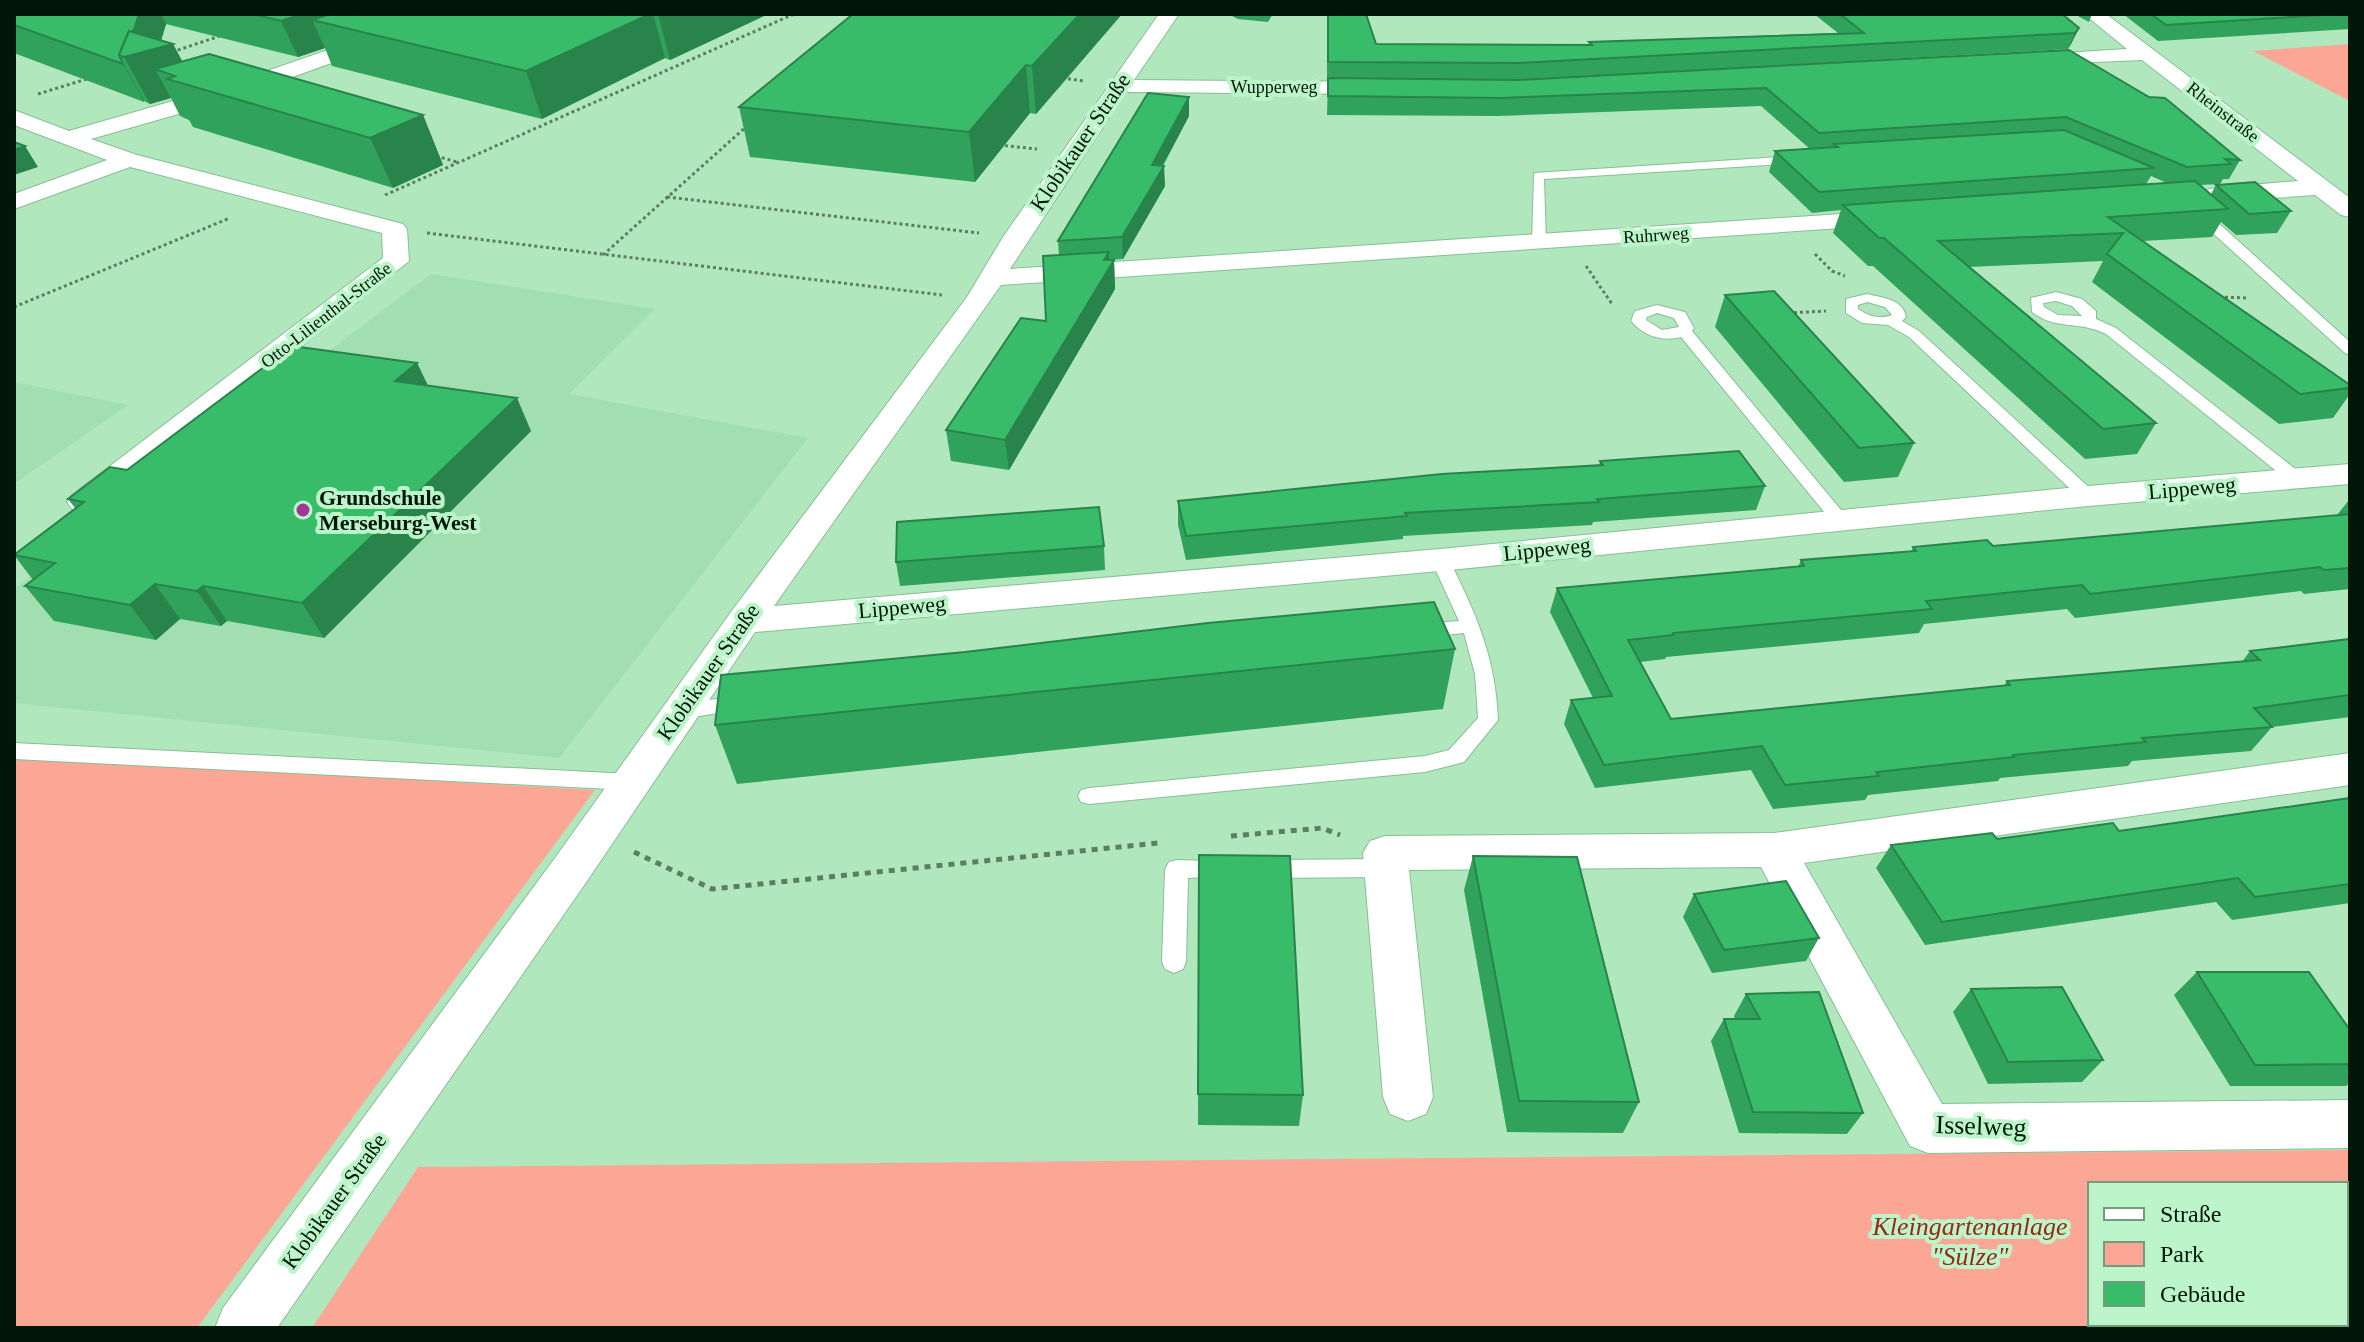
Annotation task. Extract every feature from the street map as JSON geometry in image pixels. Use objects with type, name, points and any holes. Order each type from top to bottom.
[{"type":"street","points":[[68,138],[176,109],[450,14]]},
{"type":"street","name":"Klobikauer Straße","points":[[243,1328],[744,621],[985,288],[1117,86],[1169,14]]},
{"type":"street","name":"Rheinstraße","points":[[2094,14],[2350,210]]},
{"type":"street","points":[[2012,62],[2149,54]]},
{"type":"street","name":"Wupperweg","points":[[1117,86],[1405,89]]},
{"type":"street","name":"Otto-Lilienthal-Straße","points":[[14,117],[129,160],[394,229],[396,261],[64,518]]},
{"type":"street","points":[[14,202],[129,160]]},
{"type":"street","points":[[2186,202],[2320,187]]},
{"type":"street","name":"Ruhrweg","points":[[985,288],[1912,216]]},
{"type":"street","name":"Lippeweg","points":[[744,621],[1440,560],[2088,496],[2350,474]]},
{"type":"street","points":[[1408,1097],[1386,860],[1774,850],[2350,769]]},
{"type":"street","name":"Isselweg","points":[[1774,850],[1928,1129],[2350,1124]]},
{"type":"lane","points":[[1539,243],[1538,176],[1806,159]]},
{"type":"lane","points":[[2186,202],[2350,350]]},
{"type":"lane","points":[[1891,321],[1899,317],[1899,312],[1883,301],[1859,299],[1851,302],[1851,310],[1869,320],[1891,321],[1914,334],[2088,496]]},
{"type":"lane","points":[[1649,310],[1673,312],[1687,323],[1684,331],[1668,335],[1654,332],[1641,326],[1638,317],[1649,310]]},
{"type":"lane","points":[[2086,320],[2111,331],[2297,479]]},
{"type":"lane","points":[[1684,331],[1840,520]]},
{"type":"lane","points":[[1089,796],[1425,764],[1456,756],[1488,720],[1488,682],[1478,641],[1440,560]]},
{"type":"lane","points":[[1393,634],[1472,626]]},
{"type":"lane","points":[[680,711],[759,701]]},
{"type":"lane","points":[[14,751],[630,782]]},
{"type":"lane","points":[[1174,962],[1177,869],[1386,860]]},
{"type":"path","points":[[339,215],[794,14]]},
{"type":"path","points":[[159,56],[231,33]]},
{"type":"path","points":[[712,40],[727,43]]},
{"type":"path","points":[[28,98],[101,74]]},
{"type":"path","points":[[1058,78],[1117,86]]},
{"type":"path","points":[[588,95],[603,99]]},
{"type":"path","points":[[603,255],[756,118]]},
{"type":"path","points":[[998,145],[1074,154]]},
{"type":"path","points":[[429,154],[458,162]]},
{"type":"path","points":[[667,197],[1016,237]]},
{"type":"path","points":[[14,307],[279,198]]},
{"type":"path","points":[[1785,225],[1832,271],[1858,281]]},
{"type":"path","points":[[394,229],[603,255],[985,288]]},
{"type":"path","points":[[1569,241],[1613,306],[1638,317]]},
{"type":"path","points":[[2206,296],[2294,299]]},
{"type":"path","points":[[1775,314],[1851,310]]},
{"type":"path","points":[[1228,836],[1322,828],[1386,860]]},
{"type":"path","points":[[595,834],[712,889],[1166,842]]},
{"type":"shaded area","points":[[431,274],[655,309],[569,394],[808,438],[559,758],[14,703],[14,589]]},
{"type":"shaded area","points":[[14,382],[128,405],[14,484]]},
{"type":"green space","points":[[2350,44],[2350,101],[2253,51]]},
{"type":"green space","points":[[14,757],[595,790],[197,1328],[14,1328]]},
{"type":"green space","name":"Kleingartenanlage \"Sülze\"","points":[[2350,1150],[2350,1328],[312,1328],[418,1167]]},
{"type":"building","points":[[14,14],[139,14],[133,32],[129,31],[119,55],[123,64],[14,25]]},
{"type":"building","points":[[253,14],[303,14],[281,21]]},
{"type":"building","points":[[330,14],[650,14],[526,71],[312,20]]},
{"type":"building","points":[[853,14],[1080,14],[1032,66],[1026,65],[969,132],[739,107]]},
{"type":"building","points":[[1328,14],[1366,14],[1376,44],[1592,45],[1589,42],[1864,33],[1840,14],[2062,14],[2079,28],[2075,33],[1519,63],[1328,62]]},
{"type":"building","points":[[2151,14],[2338,14],[2166,25]]},
{"type":"building","points":[[129,31],[173,44],[124,57],[119,55]]},
{"type":"building","points":[[2069,50],[2149,97],[2165,98],[2240,160],[2225,159],[2231,164],[2187,167],[2066,117],[1819,133],[1766,88],[1500,98],[1328,96],[1328,78],[1519,80]]},
{"type":"building","points":[[209,54],[423,115],[370,138],[167,79],[175,76],[155,69]]},
{"type":"building","points":[[1148,93],[1189,97],[1152,165],[1164,166],[1122,237],[1058,241]]},
{"type":"building","points":[[2064,130],[2154,168],[1819,192],[1775,151],[1838,147],[1834,144]]},
{"type":"building","points":[[14,142],[25,146],[14,150]]},
{"type":"building","points":[[2195,181],[2228,209],[2108,217],[2350,385],[2350,388],[2300,394],[2107,254],[2123,233],[1938,241],[2156,423],[2103,429],[1843,205]]},
{"type":"building","points":[[2255,182],[2291,211],[2249,214],[2216,185]]},
{"type":"building","points":[[1109,252],[1104,260],[1114,260],[1005,440],[946,430],[1021,318],[1046,321],[1043,256]]},
{"type":"building","points":[[1774,291],[1914,443],[1859,448],[1725,295]]},
{"type":"building","points":[[292,346],[417,363],[395,381],[517,398],[302,603],[203,586],[197,591],[155,584],[130,605],[25,586],[55,563],[14,555],[84,502],[68,499],[110,467],[127,470]]},
{"type":"building","points":[[1739,451],[1765,486],[1597,499],[1599,502],[1405,513],[1407,516],[1186,536],[1178,501],[1442,474],[1603,465],[1600,461]]},
{"type":"building","points":[[1099,507],[1104,546],[896,562],[897,522]]},
{"type":"building","points":[[2350,514],[2350,568],[2324,570],[2320,567],[2090,594],[2082,585],[1926,601],[1932,609],[1628,640],[1671,719],[2010,685],[2007,681],[2260,660],[2250,651],[2350,639],[2350,695],[2254,708],[2272,727],[2142,738],[2146,742],[2013,755],[1876,772],[1879,776],[1785,785],[1762,746],[1604,765],[1571,700],[1612,696],[1557,588],[1804,566],[1801,560],[1916,551],[1913,547],[1987,540],[1993,546]]},
{"type":"building","points":[[1434,602],[1455,649],[715,725],[721,675]]},
{"type":"building","points":[[2350,798],[2350,884],[2255,897],[2238,878],[1942,922],[1891,845],[1992,833],[1997,839],[2113,823],[2119,831]]},
{"type":"building","points":[[1199,855],[1290,856],[1303,1095],[1198,1094]]},
{"type":"building","points":[[1473,856],[1577,857],[1639,1102],[1519,1101]]},
{"type":"building","points":[[1786,881],[1819,938],[1724,950],[1694,894]]},
{"type":"building","points":[[2197,972],[2309,972],[2350,1030],[2350,1064],[2255,1065]]},
{"type":"building","points":[[2062,987],[2103,1060],[2008,1062],[1971,989]]},
{"type":"building","points":[[1819,992],[1863,1113],[1753,1112],[1724,1019],[1760,1019],[1746,994]]},
{"type":"place","name":"Grundschule Merseburg-West","points":[[303,510]]}]
